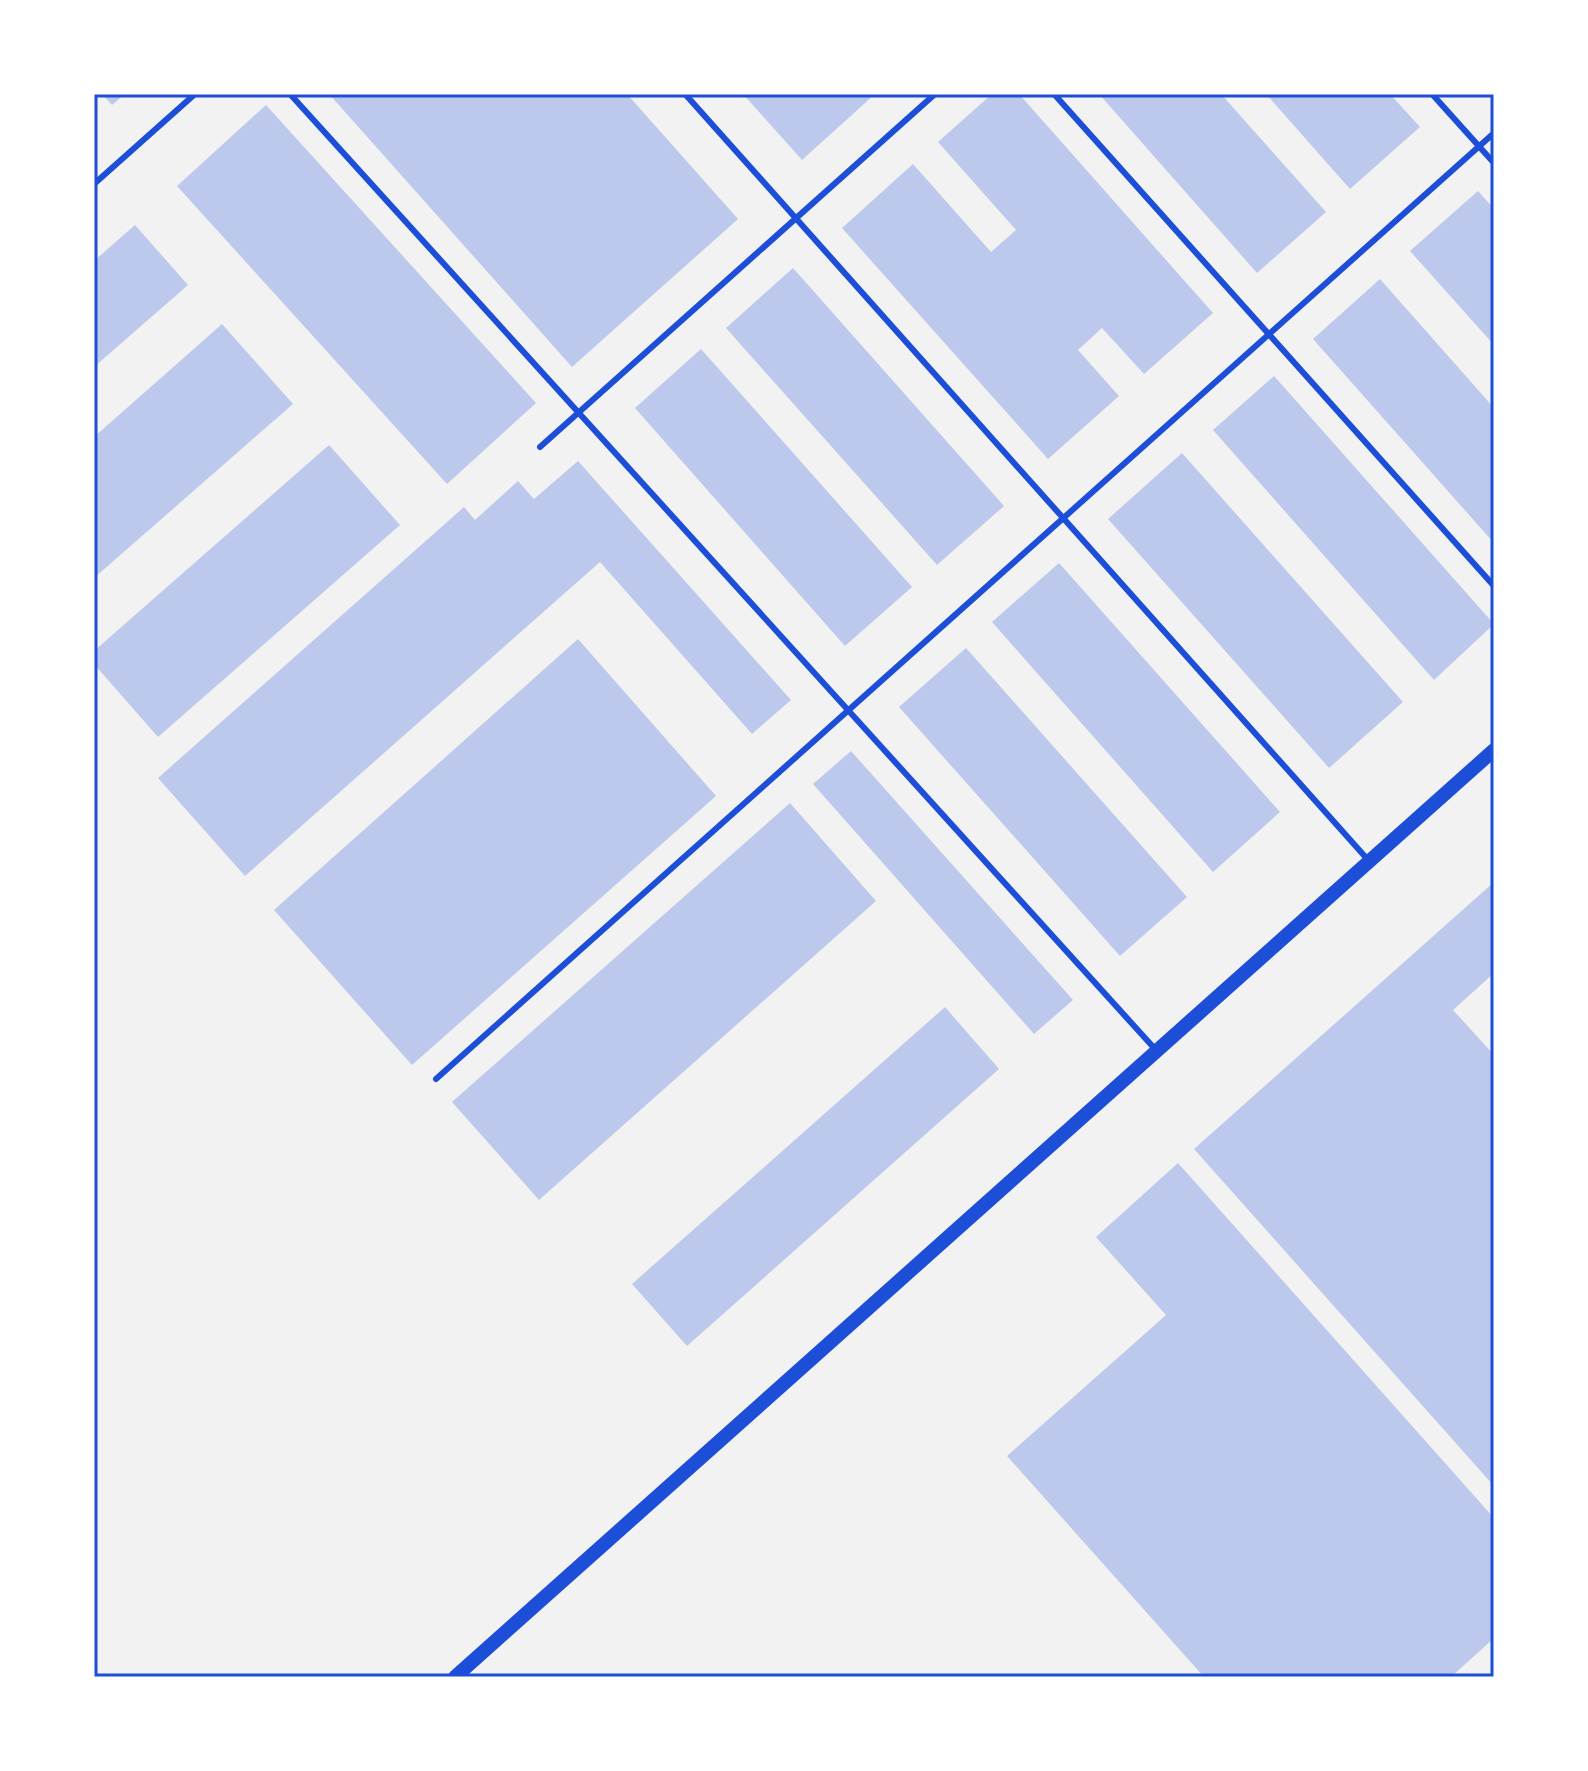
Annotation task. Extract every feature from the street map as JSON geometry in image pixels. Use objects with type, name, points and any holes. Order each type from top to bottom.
[{"type":"street","points":[[455,1677],[1494,750]]},
{"type":"lane","points":[[94,184],[195,94]]},
{"type":"lane","points":[[290,94],[1157,1051]]},
{"type":"lane","points":[[685,94],[1369,861]]},
{"type":"lane","points":[[540,447],[935,94]]},
{"type":"lane","points":[[1054,94],[1494,586]]},
{"type":"lane","points":[[1432,94],[1494,163]]},
{"type":"lane","points":[[436,1079],[1494,133]]},
{"type":"building","points":[[102,94],[125,94],[112,105]]},
{"type":"building","points":[[329,94],[627,94],[738,219],[572,367]]},
{"type":"building","points":[[743,94],[875,94],[802,160]]},
{"type":"building","points":[[992,94],[1019,94],[1213,313],[1144,374],[1102,328],[1078,350],[1119,396],[1048,459],[842,228],[913,164],[991,252],[1016,230],[938,142]]},
{"type":"building","points":[[1099,94],[1221,94],[1326,212],[1257,273]]},
{"type":"building","points":[[1266,94],[1390,94],[1420,127],[1350,189]]},
{"type":"building","points":[[266,105],[536,403],[447,484],[177,186]]},
{"type":"building","points":[[1478,191],[1494,209],[1494,345],[1410,251]]},
{"type":"building","points":[[135,225],[188,285],[94,367],[94,261]]},
{"type":"building","points":[[793,268],[1004,506],[937,565],[726,328]]},
{"type":"building","points":[[1380,279],[1494,408],[1494,543],[1313,339]]},
{"type":"building","points":[[222,324],[293,404],[94,578],[94,437]]},
{"type":"building","points":[[701,349],[912,587],[845,646],[635,408]]},
{"type":"building","points":[[1274,376],[1494,624],[1434,680],[1213,430]]},
{"type":"building","points":[[329,445],[400,525],[158,737],[94,664],[94,651]]},
{"type":"building","points":[[1182,453],[1403,702],[1329,768],[1108,519]]},
{"type":"building","points":[[578,461],[791,700],[752,734],[600,562],[245,876],[158,778],[464,507],[475,520],[518,481],[534,499]]},
{"type":"building","points":[[1059,563],[1280,812],[1213,872],[992,622]]},
{"type":"building","points":[[578,639],[716,796],[412,1065],[274,910]]},
{"type":"building","points":[[966,648],[1187,897],[1120,956],[899,707]]},
{"type":"building","points":[[851,751],[1073,1000],[1034,1034],[813,784]]},
{"type":"building","points":[[790,803],[876,901],[539,1200],[452,1102]]},
{"type":"building","points":[[1494,882],[1494,973],[1453,1010],[1494,1055],[1494,1486],[1194,1149]]},
{"type":"building","points":[[945,1007],[999,1069],[687,1346],[632,1284]]},
{"type":"building","points":[[1178,1163],[1494,1518],[1494,1638],[1451,1677],[1204,1677],[1007,1456],[1166,1315],[1096,1237]]}]
